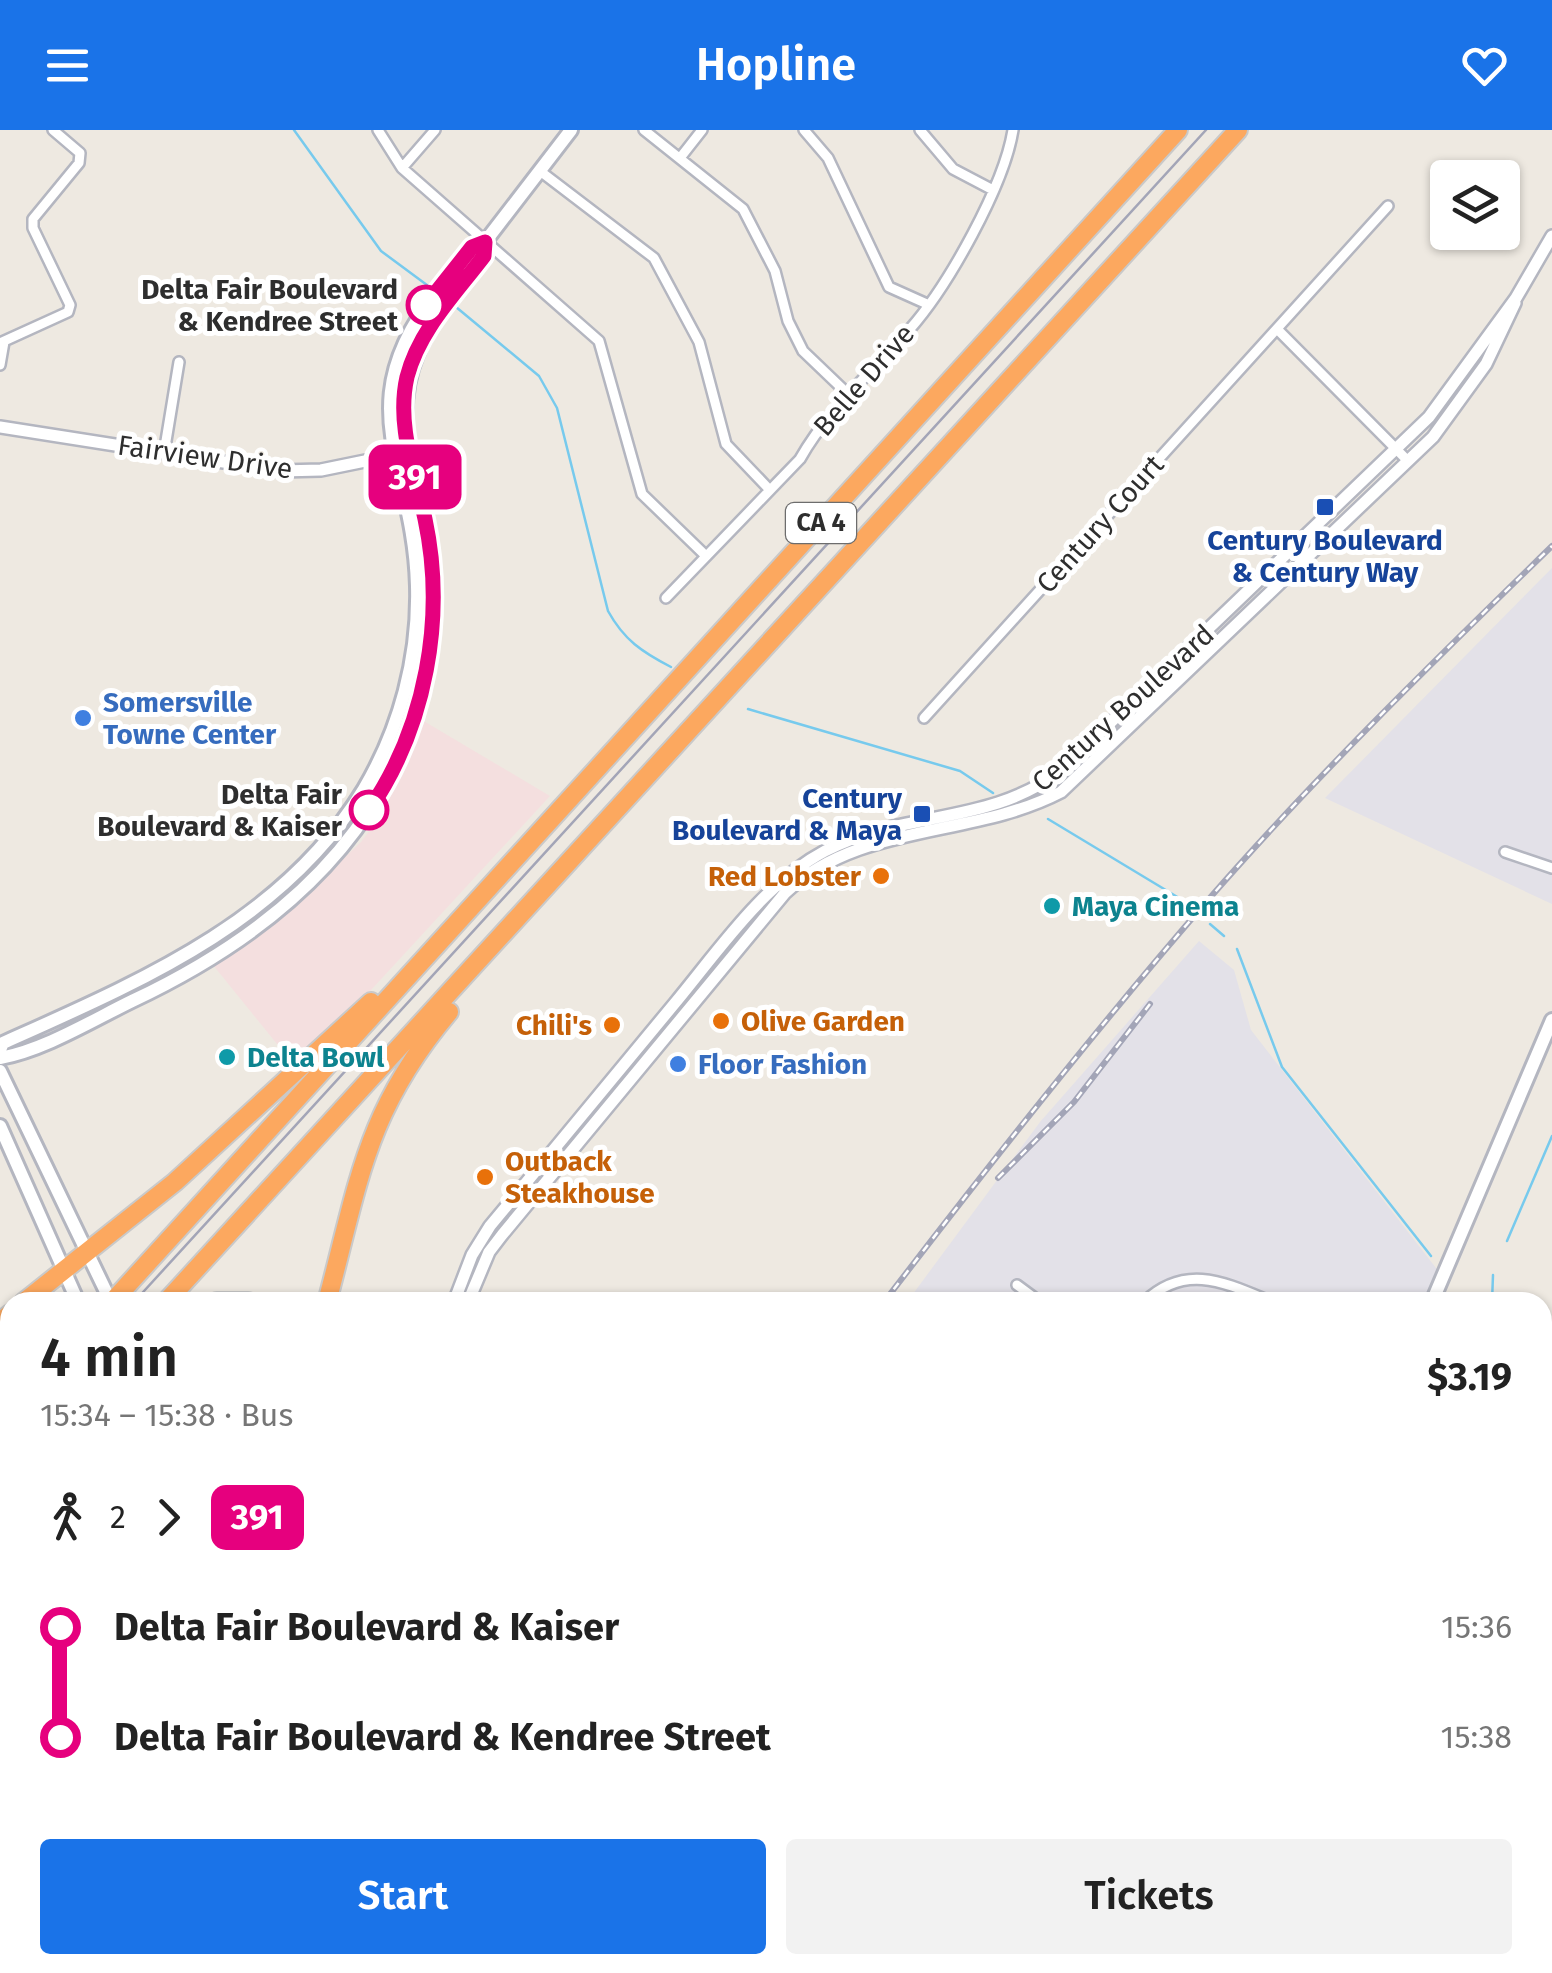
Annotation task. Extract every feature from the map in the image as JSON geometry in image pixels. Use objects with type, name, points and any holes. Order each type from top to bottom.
[{"type":"highway","name":"CA 4","points":[[120,1292],[1178,130]]},
{"type":"highway","name":"CA 4","points":[[175,1292],[525,916],[1238,130]]},
{"type":"highway","points":[[37,1292],[175,1182],[464,916]]},
{"type":"highway","points":[[330,1292],[363,1158],[397,1081],[525,916]]},
{"type":"main road","points":[[0,1050],[4,1043],[200,948],[286,882],[344,818],[383,754],[405,690],[417,612],[414,548],[394,456],[388,405],[398,354],[426,305],[472,247],[485,242],[571,130]]},
{"type":"main road","points":[[409,452],[404,405],[414,357],[430,326],[484,256],[485,242]]},
{"type":"main road","points":[[0,1058],[134,1000],[215,958],[285,904],[347,840],[380,792],[416,712],[432,630],[431,560],[414,473]]},
{"type":"main road","points":[[127,986],[134,1000]]},
{"type":"main road","points":[[1436,1292],[1552,1020]]},
{"type":"main road","points":[[0,1071],[106,1292]]},
{"type":"main road","points":[[0,1126],[74,1292]]},
{"type":"street","points":[[0,364],[2,342],[68,312],[70,305],[32,228],[33,219],[79,164],[80,153],[54,130]]},
{"type":"street","points":[[378,130],[402,168],[600,341],[642,494],[706,555]]},
{"type":"street","points":[[402,168],[435,130]]},
{"type":"street","points":[[644,130],[743,210],[776,271],[788,321],[803,351],[850,396]]},
{"type":"street","points":[[680,158],[702,130]]},
{"type":"street","points":[[804,130],[828,158],[889,287],[927,304]]},
{"type":"street","points":[[920,130],[953,169],[993,190]]},
{"type":"street","name":"Belle Drive","points":[[666,598],[800,459],[816,431],[927,304],[993,190],[1009,155],[1013,130]]},
{"type":"street","points":[[540,171],[654,258],[699,342],[726,444],[768,488]]},
{"type":"street","name":"Century Court","points":[[924,718],[1388,206]]},
{"type":"street","name":"Century Boulevard","points":[[458,1292],[472,1255],[490,1226],[779,883],[849,840],[893,825],[975,812],[1035,790],[1402,455],[1434,436],[1465,396],[1512,317],[1516,298],[1552,236]]},
{"type":"street","points":[[1276,329],[1402,455]]},
{"type":"street","points":[[164,452],[180,362]]},
{"type":"street","name":"Fairview Drive","points":[[0,427],[293,472],[409,452]]},
{"type":"street","points":[[409,452],[414,473]]},
{"type":"street","name":"Century Boulevard","points":[[472,1292],[489,1252],[502,1235],[793,886],[819,866],[868,845],[998,819],[1061,792],[1402,455]]},
{"type":"street","points":[[1505,852],[1552,868]]},
{"type":"street","points":[[1156,1292],[1182,1278],[1214,1278],[1248,1292]]},
{"type":"street","points":[[1017,1284],[1027,1292]]},
{"type":"shaded area","points":[[1552,568],[1552,904],[1325,798]]},
{"type":"shaded area","points":[[422,720],[550,796],[348,1015],[294,1065],[213,965],[274,925],[361,842],[376,822]]},
{"type":"shaded area","points":[[1199,941],[1234,970],[1251,1030],[1443,1277],[1436,1292],[914,1292],[1040,1122]]},
{"type":"waterway","points":[[294,130],[381,251],[431,288]]},
{"type":"waterway","points":[[456,307],[539,376],[557,408],[608,611],[635,644],[671,667]]},
{"type":"waterway","points":[[748,709],[960,771],[993,793]]},
{"type":"waterway","points":[[1048,819],[1184,901]]},
{"type":"waterway","points":[[1210,924],[1224,936]]},
{"type":"waterway","points":[[1237,949],[1282,1067],[1431,1256]]},
{"type":"waterway","points":[[1507,1241],[1552,1136]]},
{"type":"waterway","points":[[1492,1292],[1493,1275]]},
{"type":"tram line","points":[[143,1292],[1206,130]]},
{"type":"railway","points":[[892,1292],[1043,1099],[1208,900],[1333,764],[1552,546]]},
{"type":"railway","points":[[998,1178],[1074,1102],[1150,1004]]},
{"type":"bus line","name":"391","points":[[369,810],[406,741],[428,664],[432,630],[429,540],[404,424],[406,381],[425,334],[484,256],[485,242],[472,247],[426,305]]},
{"type":"place","name":"Delta Fair Boulevard & Kendree Street","points":[[426,305]]},
{"type":"place","name":"Century Boulevard & Century Way","points":[[1325,507]]},
{"type":"place","name":"Somersville Towne Center","points":[[83,718]]},
{"type":"place","name":"Delta Fair Boulevard & Kaiser","points":[[369,810]]},
{"type":"place","name":"Century Boulevard & Maya","points":[[922,814]]},
{"type":"place","name":"Red Lobster","points":[[881,876]]},
{"type":"place","name":"Maya Cinema","points":[[1052,906]]},
{"type":"place","name":"Olive Garden","points":[[721,1021]]},
{"type":"place","name":"Chili's","points":[[612,1025]]},
{"type":"place","name":"Delta Bowl","points":[[227,1057]]},
{"type":"place","name":"Floor Fashion","points":[[678,1064]]},
{"type":"place","name":"Outback Steakhouse","points":[[485,1177]]}]
